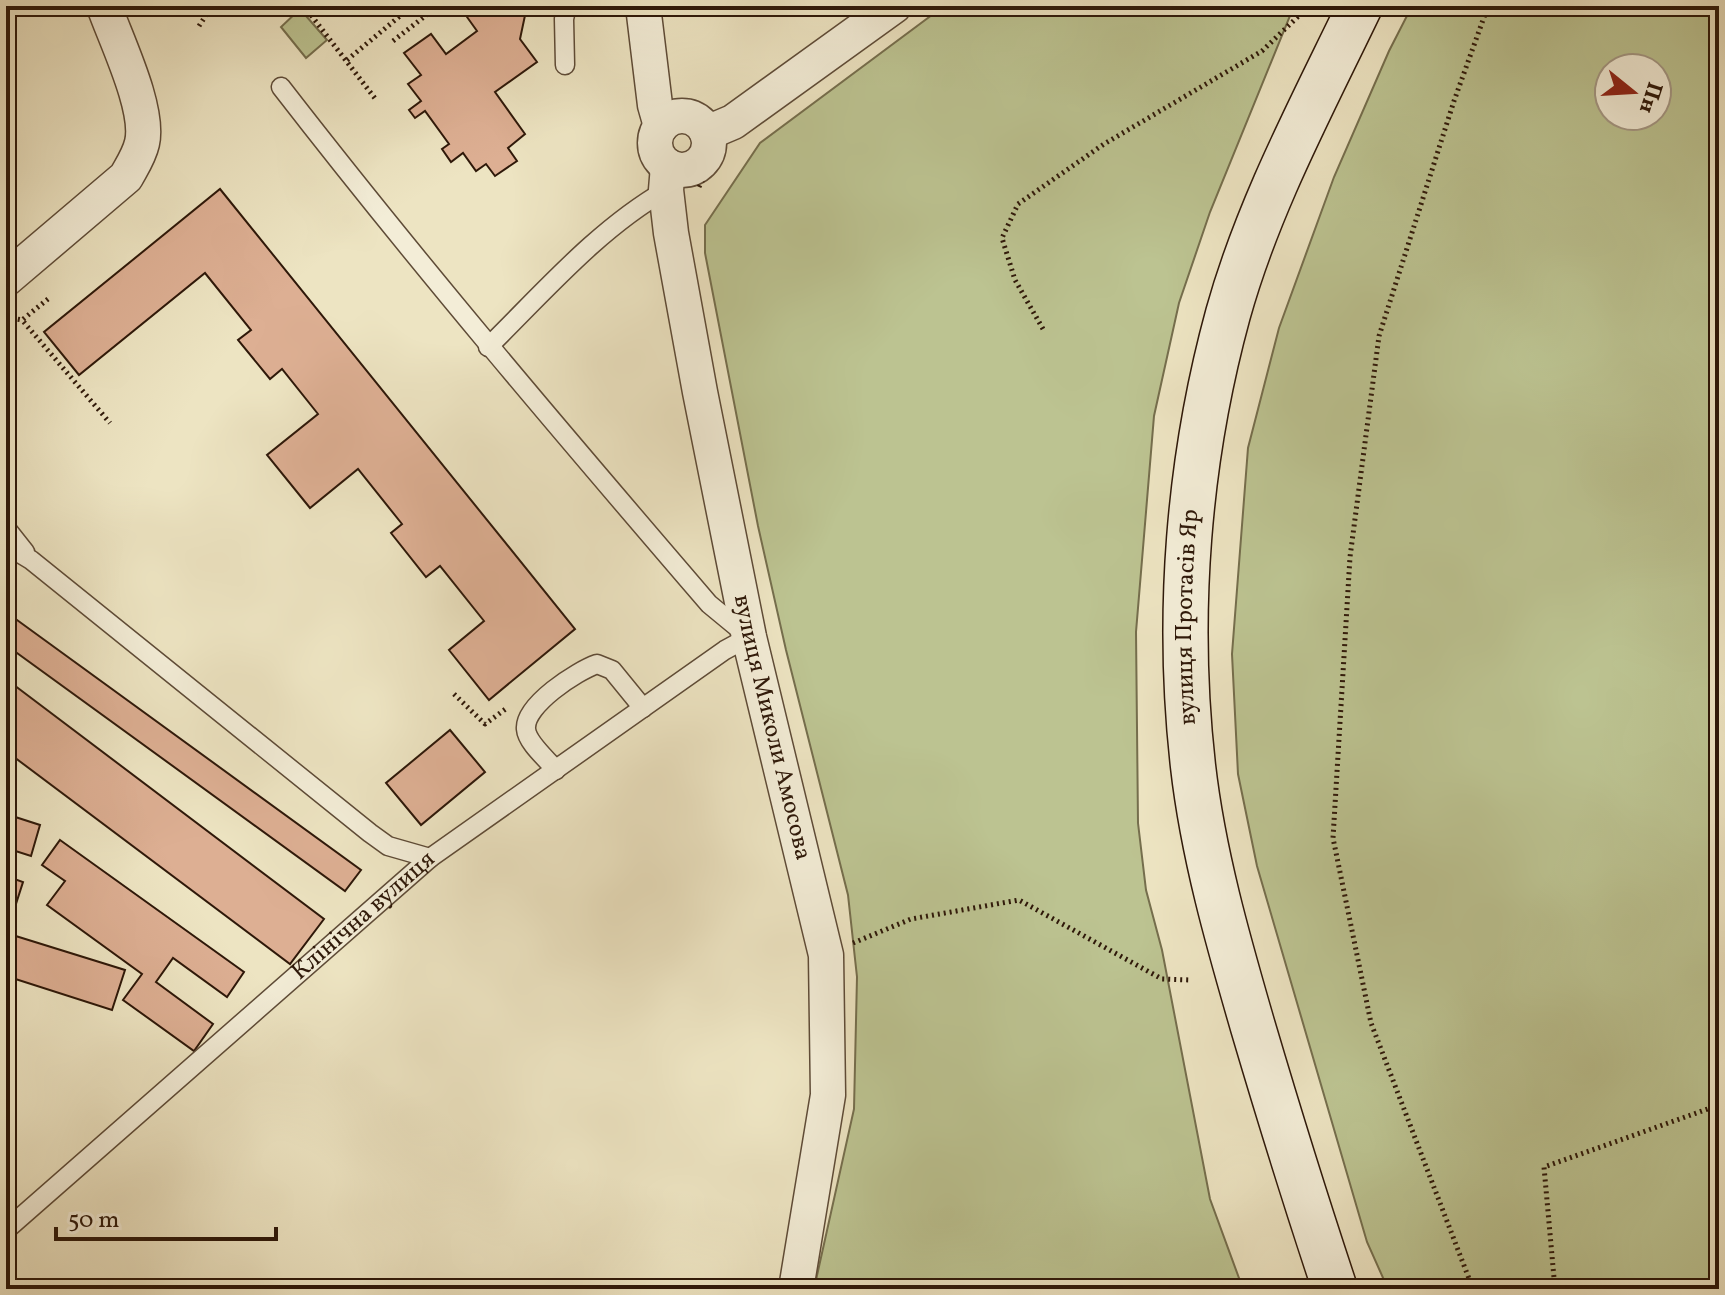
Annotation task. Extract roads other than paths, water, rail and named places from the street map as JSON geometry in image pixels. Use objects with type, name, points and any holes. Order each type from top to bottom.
[{"type":"main road","name":"вулиця Протасів Яр","points":[[1335,1289],[1307,1208],[1242,989],[1205,845],[1186,682],[1186,609],[1193,493],[1214,373],[1229,312],[1274,186],[1360,6]]},
{"type":"street","points":[[6,279],[126,177],[143,141],[138,99],[104,6]]},
{"type":"street","points":[[643,6],[655,105],[661,126],[677,117],[686,117],[702,125],[720,127]]},
{"type":"street","points":[[667,178],[699,164],[720,127],[894,6]]},
{"type":"street","name":"вулиця Миколи Амосова","points":[[661,126],[655,143],[667,178],[671,233],[749,637],[826,955],[828,1095],[796,1289]]},
{"type":"lane","points":[[565,65],[564,19],[567,6]]},
{"type":"lane","points":[[281,87],[386,223],[488,347],[709,604],[749,637]]},
{"type":"lane","points":[[488,347],[582,254],[641,205],[667,178]]},
{"type":"lane","points":[[6,528],[31,560]]},
{"type":"lane","points":[[6,545],[31,560],[370,833],[388,846],[430,858]]},
{"type":"lane","name":"Клінічна вулиця","points":[[6,1230],[430,858],[725,650],[749,637]]},
{"type":"lane","points":[[556,770],[528,735],[526,727],[534,707],[579,670],[597,664],[612,670],[643,708]]}]
